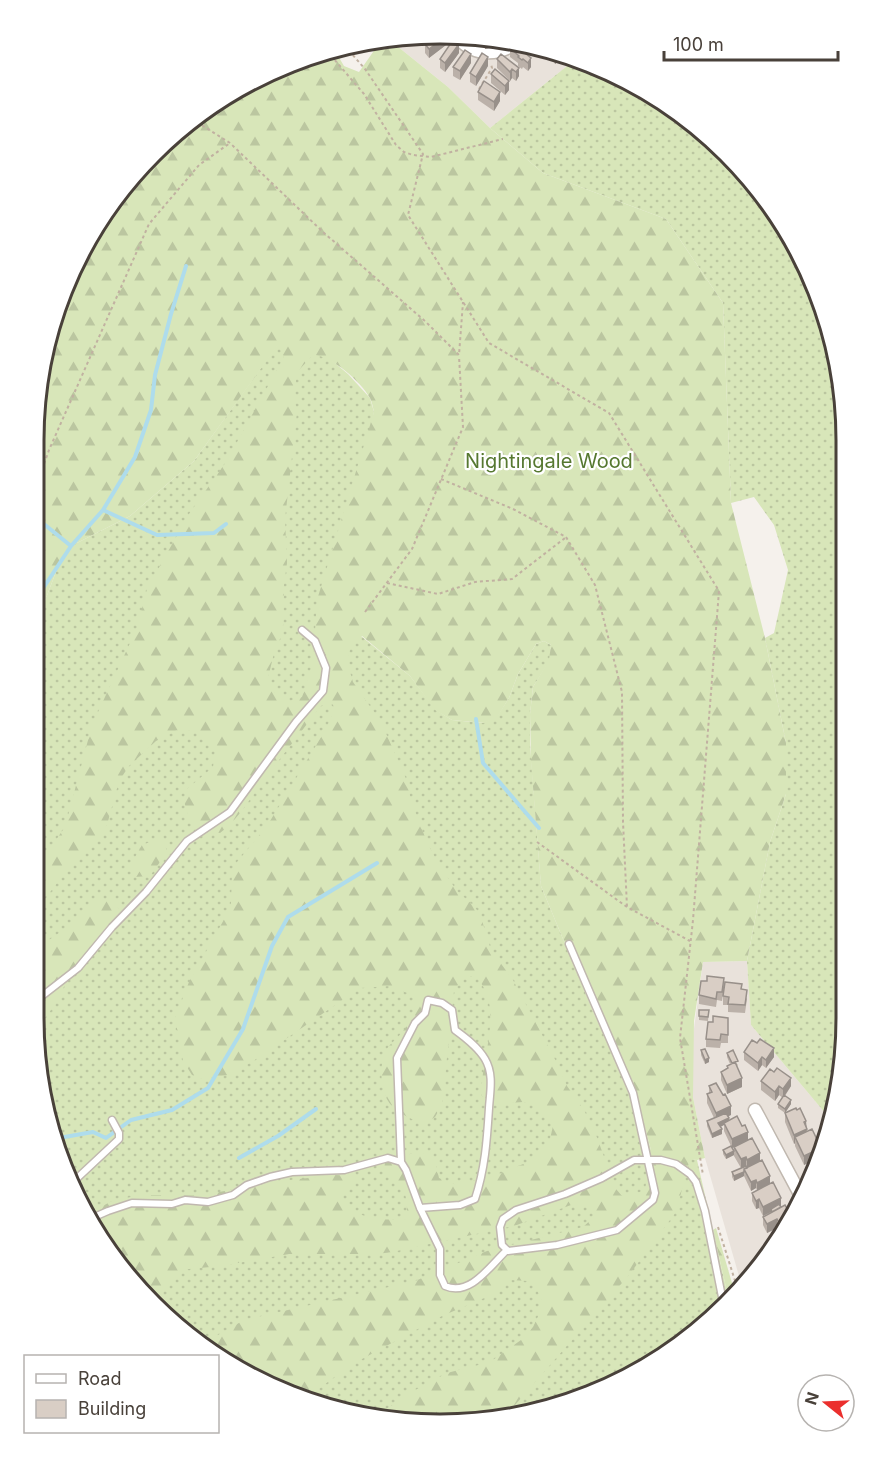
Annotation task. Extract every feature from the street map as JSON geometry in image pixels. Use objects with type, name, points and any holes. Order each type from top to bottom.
[{"type":"street","points":[[464,44],[481,52],[504,49]]},
{"type":"street","points":[[755,1110],[797,1189]]},
{"type":"lane","points":[[44,994],[78,968],[112,927],[146,892],[187,841],[230,812],[323,691],[326,668],[315,641],[302,630]]},
{"type":"lane","points":[[569,944],[633,1093],[647,1160],[655,1193],[653,1200],[617,1230],[557,1245],[516,1251],[507,1250],[502,1245],[500,1227],[503,1219],[516,1210],[565,1194],[602,1178],[634,1160],[647,1160],[676,1164],[690,1174],[696,1182],[705,1210],[722,1295]]},
{"type":"lane","points":[[420,1208],[460,1204],[475,1199],[482,1179],[487,1152],[491,1078],[486,1060],[472,1043],[455,1030],[452,1010],[442,1003],[428,1000],[425,1012],[415,1023],[397,1058],[400,1161],[406,1170],[420,1208],[440,1249],[440,1275],[445,1286],[453,1290],[467,1287],[507,1250]]},
{"type":"lane","points":[[78,1178],[119,1139],[118,1130],[111,1120]]},
{"type":"lane","points":[[97,1216],[132,1203],[172,1204],[185,1200],[208,1202],[233,1195],[247,1185],[292,1172],[344,1170],[370,1161],[388,1158],[400,1161]]},
{"type":"path","points":[[479,89],[492,68],[490,52]]},
{"type":"path","points":[[352,54],[365,69],[423,154],[408,215],[489,343],[609,413],[718,591],[691,942],[680,1038],[704,1183]]},
{"type":"path","points":[[333,58],[369,101],[396,145],[404,152],[432,157],[503,139]]},
{"type":"path","points":[[200,124],[230,143],[323,232],[426,322],[459,355]]},
{"type":"path","points":[[44,464],[149,224],[199,165],[230,143]]},
{"type":"path","points":[[365,612],[412,549],[463,427],[459,355],[463,302]]},
{"type":"path","points":[[441,479],[513,509],[566,537],[596,585],[622,692],[623,822],[627,907]]},
{"type":"path","points":[[387,583],[438,594],[475,582],[512,579],[566,537]]},
{"type":"path","points":[[537,843],[627,907],[691,942]]},
{"type":"path","points":[[717,1225],[735,1281]]},
{"type":"shaded area","points":[[466,44],[517,51],[568,65],[490,128],[448,87],[397,46]]},
{"type":"shaded area","points":[[747,961],[751,1025],[825,1113],[796,1192],[770,1237],[739,1277],[705,1158],[693,1097],[693,1036],[703,962]]},
{"type":"green space","name":"Nightingale Wood","points":[[397,46],[448,87],[490,128],[543,173],[666,219],[723,303],[731,503],[765,638],[786,743],[786,794],[770,842],[747,961],[703,962],[694,1021],[693,1097],[705,1158],[690,1159],[676,1212],[629,1275],[514,1407],[466,1413],[414,1413],[386,1410],[404,1396],[447,1373],[490,1362],[521,1340],[533,1327],[542,1308],[541,1298],[536,1288],[528,1281],[510,1280],[500,1285],[489,1296],[442,1316],[349,1366],[314,1392],[265,1373],[210,1340],[244,1320],[415,1281],[487,1251],[583,1227],[593,1218],[594,1210],[571,1205],[514,1226],[392,1252],[289,1254],[189,1269],[177,1272],[168,1281],[160,1297],[125,1258],[123,1250],[116,1246],[94,1211],[110,1202],[139,1195],[202,1195],[281,1181],[335,1175],[353,1176],[354,1182],[343,1194],[341,1202],[347,1208],[372,1218],[407,1219],[404,1192],[384,1170],[385,1163],[410,1154],[424,1153],[429,1155],[434,1162],[439,1178],[457,1185],[499,1174],[528,1162],[542,1152],[550,1139],[553,1126],[546,1113],[533,1104],[523,1102],[496,1104],[482,1096],[490,1018],[489,1003],[484,989],[475,976],[464,976],[454,991],[442,1105],[435,1117],[424,1124],[395,1109],[388,1101],[383,1088],[381,1073],[385,1052],[405,1029],[416,1011],[413,994],[391,986],[360,988],[258,1058],[229,1075],[199,1079],[192,1075],[183,1061],[175,1018],[189,982],[226,916],[231,903],[232,874],[237,862],[267,826],[326,729],[335,708],[330,701],[321,706],[237,816],[220,833],[190,823],[184,801],[187,789],[213,767],[215,752],[209,739],[198,731],[177,730],[156,741],[129,766],[119,781],[107,825],[93,845],[65,872],[44,897],[44,857],[65,827],[92,725],[137,628],[147,589],[189,514],[226,462],[284,357],[278,345],[194,461],[130,516],[71,546],[57,569],[44,603],[44,414],[57,337],[74,288],[97,242],[125,199],[160,160],[199,125],[242,97],[288,74],[339,57],[344,66],[359,72],[375,49]],"holes":[[[313,355],[337,364],[353,377],[370,398],[374,412],[317,600],[313,662],[302,697],[290,701],[277,695],[271,688],[268,678],[275,649],[283,633],[287,563],[285,519],[297,412],[294,398],[297,372]],[[362,636],[410,676],[435,710],[452,720],[484,723],[498,716],[509,698],[518,674],[536,644],[544,641],[551,645],[549,660],[533,687],[530,714],[531,762],[541,886],[595,1016],[638,1102],[651,1150],[645,1190],[622,1196],[616,1189],[584,1110],[567,1086],[513,980],[491,950],[480,914],[457,891],[437,862],[411,801],[407,781],[381,722],[353,682],[348,665],[349,652],[353,643]]]},
{"type":"green space","points":[[568,65],[615,84],[638,97],[681,125],[701,142],[755,199],[796,265],[815,313],[829,363],[836,414],[836,1043],[825,1113],[751,1025],[747,961],[770,842],[786,794],[786,743],[765,638],[774,633],[788,570],[774,525],[754,497],[731,503],[723,303],[666,219],[543,173],[490,128]]},
{"type":"green space","points":[[278,344],[330,359],[348,374],[370,398],[374,412],[361,636],[410,676],[436,710],[452,720],[483,723],[498,715],[536,644],[544,641],[551,645],[550,660],[533,687],[530,714],[530,744],[541,886],[595,1016],[638,1102],[651,1150],[697,1160],[727,1290],[681,1332],[615,1373],[543,1400],[466,1413],[414,1413],[388,1410],[337,1400],[313,1392],[265,1373],[242,1360],[199,1332],[179,1315],[125,1258],[84,1192],[57,1120],[44,1043],[44,603],[57,569],[71,546],[130,516],[194,461]]},
{"type":"green space","points":[[163,837],[167,852],[150,876],[134,877],[130,866],[142,845]]},
{"type":"green space","points":[[99,899],[110,899],[123,913],[72,969],[57,1002],[44,1019],[44,943]]},
{"type":"green space","points":[[716,1228],[732,1283],[734,1282],[727,1290],[713,1230]]},
{"type":"building","points":[[425,44],[436,44],[429,49]]},
{"type":"building","points":[[450,44],[459,44],[445,63],[440,59]]},
{"type":"building","points":[[465,50],[471,54],[460,71],[453,67]]},
{"type":"building","points":[[513,50],[525,53],[531,58],[528,63]]},
{"type":"building","points":[[482,53],[488,57],[476,77],[470,73]]},
{"type":"building","points":[[501,54],[519,68],[516,72],[512,69],[510,72],[497,59]]},
{"type":"building","points":[[495,69],[509,81],[505,86],[491,74]]},
{"type":"building","points":[[484,81],[500,92],[494,102],[478,92]]},
{"type":"building","points":[[707,976],[724,978],[722,992],[717,992],[716,999],[699,995],[701,981],[707,981]]},
{"type":"building","points":[[725,982],[742,984],[741,989],[747,990],[745,1005],[728,1004],[729,997],[723,996]]},
{"type":"building","points":[[699,1010],[709,1010],[708,1017],[699,1016]]},
{"type":"building","points":[[713,1016],[728,1018],[728,1035],[721,1034],[720,1040],[706,1039],[708,1022],[713,1022]]},
{"type":"building","points":[[760,1039],[774,1048],[766,1060],[762,1057],[758,1063],[744,1052],[752,1040],[757,1043]]},
{"type":"building","points":[[705,1049],[709,1058],[705,1060],[701,1050]]},
{"type":"building","points":[[733,1050],[738,1061],[732,1063],[727,1053]]},
{"type":"building","points":[[735,1062],[742,1078],[727,1085],[721,1072]]},
{"type":"building","points":[[777,1068],[791,1078],[783,1089],[779,1086],[775,1092],[761,1081],[770,1069],[774,1072]]},
{"type":"building","points":[[716,1083],[731,1106],[716,1113],[707,1094],[712,1092],[709,1086]]},
{"type":"building","points":[[784,1095],[791,1100],[785,1109],[778,1104]]},
{"type":"building","points":[[796,1108],[797,1110],[800,1108],[807,1129],[794,1135],[785,1113]]},
{"type":"building","points":[[726,1113],[729,1118],[718,1123],[722,1129],[712,1134],[707,1121]]},
{"type":"building","points":[[737,1116],[748,1132],[732,1139],[724,1123]]},
{"type":"building","points":[[812,1129],[817,1139],[812,1152],[804,1156],[795,1137]]},
{"type":"building","points":[[752,1138],[760,1153],[747,1160],[746,1157],[741,1159],[734,1147]]},
{"type":"building","points":[[731,1146],[734,1151],[726,1155],[723,1150]]},
{"type":"building","points":[[762,1160],[770,1176],[757,1183],[756,1180],[751,1182],[744,1169]]},
{"type":"building","points":[[746,1166],[744,1172],[734,1176],[732,1172]]},
{"type":"building","points":[[773,1182],[781,1198],[763,1207],[752,1193]]},
{"type":"building","points":[[779,1204],[781,1207],[772,1212],[771,1209]]},
{"type":"building","points":[[785,1205],[787,1208],[779,1222],[777,1219],[767,1224],[763,1217]]},
{"type":"waterway","points":[[186,266],[155,375],[151,410],[135,457],[103,510],[157,535],[214,533],[226,524]]},
{"type":"waterway","points":[[44,587],[71,546],[103,510]]},
{"type":"waterway","points":[[44,524],[71,546]]},
{"type":"waterway","points":[[476,719],[483,763],[539,828]]},
{"type":"waterway","points":[[63,1137],[93,1132],[106,1138],[131,1120],[172,1110],[208,1088],[243,1029],[272,946],[288,917],[377,863]]},
{"type":"waterway","points":[[239,1158],[278,1136],[316,1109]]}]
